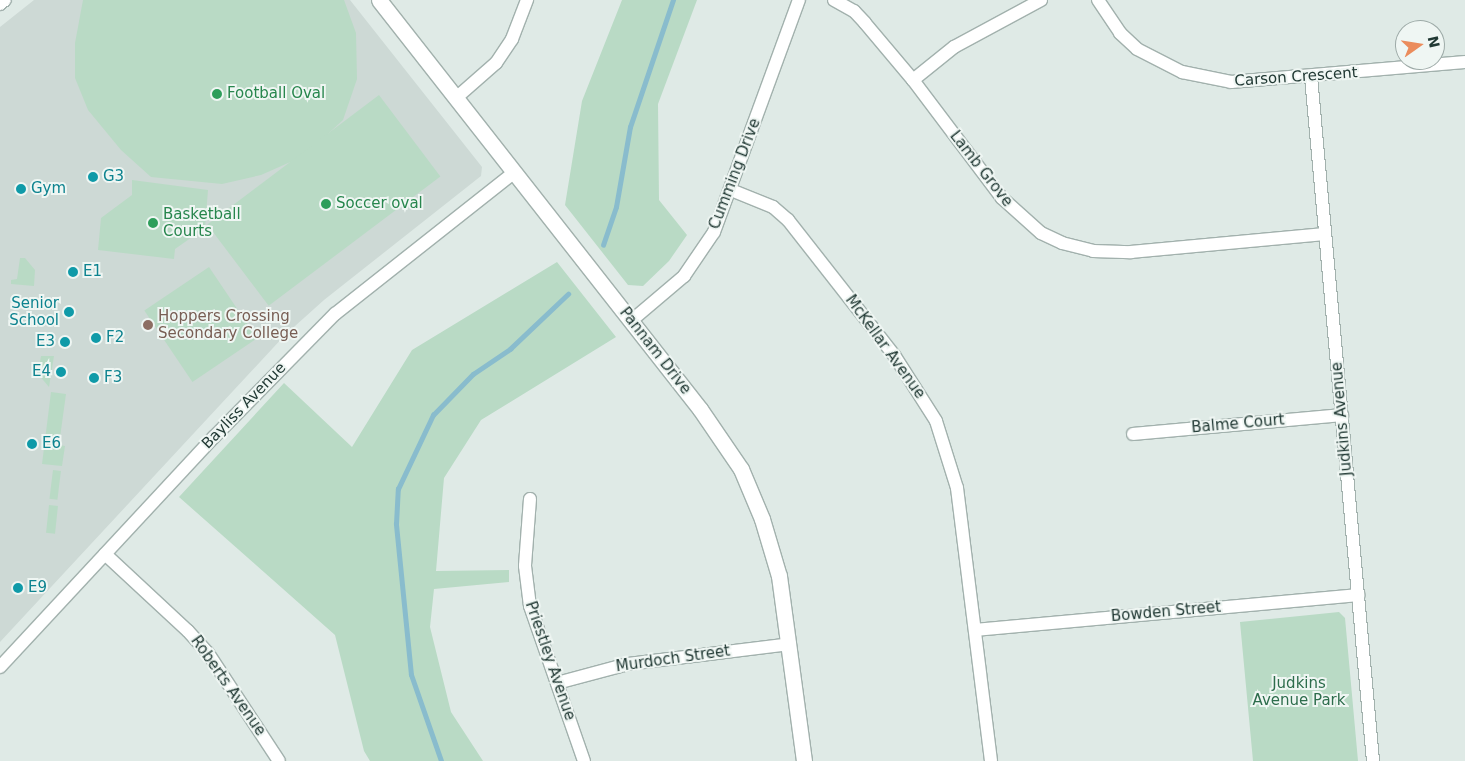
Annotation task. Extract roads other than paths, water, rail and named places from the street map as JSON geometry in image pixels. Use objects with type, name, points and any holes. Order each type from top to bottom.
[{"type":"street","points":[[0,4],[5,0]]},
{"type":"street","name":"Pannam Drive","points":[[379,0],[700,409],[740,469],[762,519],[779,576],[790,644],[804,761]]},
{"type":"street","points":[[456,98],[496,63],[512,39],[527,0]]},
{"type":"street","name":"Cumming Drive","points":[[631,321],[684,276],[714,232],[731,190],[799,0]]},
{"type":"street","name":"Lamb Grove","points":[[834,0],[854,11],[913,80],[1002,198],[1041,233],[1062,244],[1093,251],[1131,252],[1324,234]]},
{"type":"street","points":[[913,80],[954,47],[1041,0]]},
{"type":"street","name":"Carson Crescent","points":[[1098,0],[1120,33],[1137,49],[1182,72],[1231,82],[1311,77],[1465,62]]},
{"type":"street","name":"Judkins Avenue","points":[[1311,77],[1374,761]]},
{"type":"street","name":"Bayliss Avenue","points":[[0,667],[259,389],[335,314],[515,172]]},
{"type":"street","name":"McKellar Avenue","points":[[731,190],[773,207],[788,220],[894,355],[936,421],[957,488],[990,761]]},
{"type":"street","name":"Balme Court","points":[[1134,434],[1342,414]]},
{"type":"street","name":"Priestley Avenue","points":[[530,499],[526,581],[537,631],[584,761]]},
{"type":"street","name":"Roberts Avenue","points":[[106,554],[188,631],[208,654],[280,761]]},
{"type":"street","name":"Bowden Street","points":[[975,630],[1358,594]]},
{"type":"street","name":"Murdoch Street","points":[[557,683],[628,664],[790,644]]},
{"type":"waterway","points":[[603,245],[616,207],[630,127],[673,0]]},
{"type":"waterway","points":[[441,761],[411,675],[396,524],[398,489],[433,415],[473,374],[510,349],[568,294]]},
{"type":"place","name":"Football Oval","points":[[217,94]]},
{"type":"place","name":"G3","points":[[93,177]]},
{"type":"place","name":"Gym","points":[[21,189]]},
{"type":"place","name":"Soccer oval","points":[[326,204]]},
{"type":"place","name":"Basketball Courts","points":[[153,223]]},
{"type":"place","name":"E1","points":[[73,272]]},
{"type":"place","name":"Senior School","points":[[69,312]]},
{"type":"place","name":"Hoppers Crossing Secondary College","points":[[148,325]]},
{"type":"place","name":"F2","points":[[96,338]]},
{"type":"place","name":"E3","points":[[65,342]]},
{"type":"place","name":"E4","points":[[61,372]]},
{"type":"place","name":"F3","points":[[94,378]]},
{"type":"place","name":"E6","points":[[32,444]]},
{"type":"place","name":"E9","points":[[18,588]]},
{"type":"park label","name":"Judkins Avenue Park","points":[[1299,692]]}]
